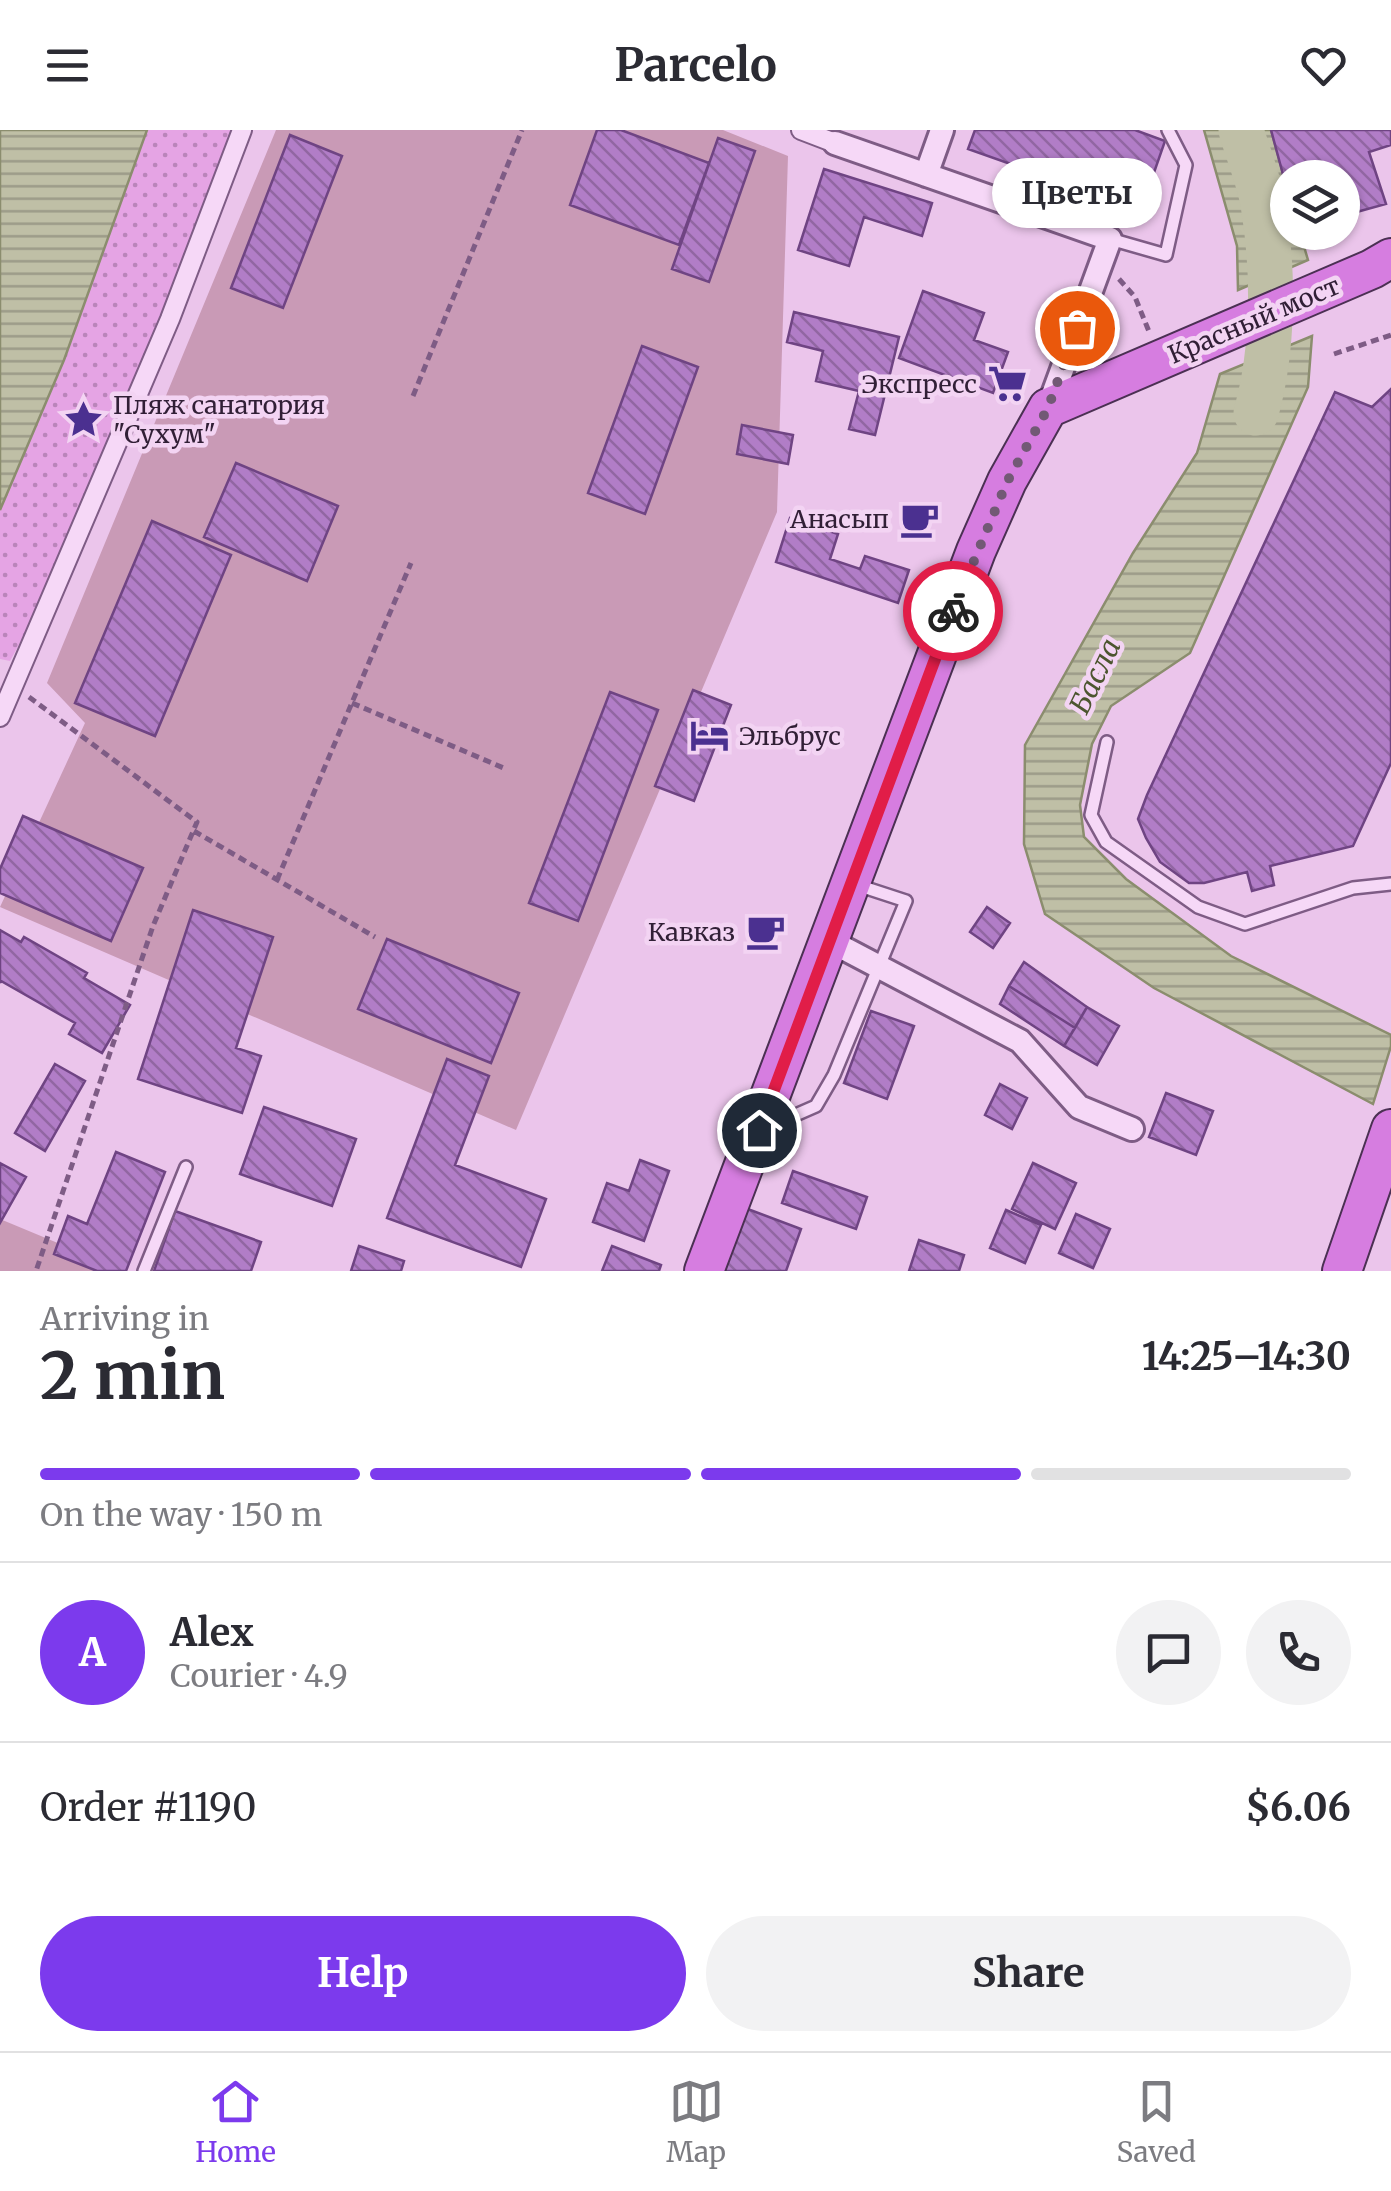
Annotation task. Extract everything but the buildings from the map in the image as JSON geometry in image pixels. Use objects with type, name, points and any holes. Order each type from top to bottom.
[{"type":"highway","name":"Красный мост","points":[[1064,401],[1385,264]]},
{"type":"highway","points":[[704,1271],[976,552],[1007,482],[1064,401]]},
{"type":"highway","points":[[1342,1271],[1391,1129]]},
{"type":"street","points":[[0,717],[170,319],[242,130]]},
{"type":"street","points":[[801,130],[838,136],[926,175],[1110,238],[1064,401]]},
{"type":"street","points":[[926,175],[942,130]]},
{"type":"street","points":[[830,942],[1020,1042],[1079,1107],[1132,1130]]},
{"type":"lane","points":[[1110,238],[1166,255],[1186,164],[1168,130]]},
{"type":"lane","points":[[1107,742],[1092,814],[1106,842],[1198,907],[1244,924],[1353,888],[1391,884]]},
{"type":"lane","points":[[759,1130],[816,1106],[834,1075],[906,901],[851,882]]},
{"type":"lane","points":[[144,1271],[186,1167]]},
{"type":"path","points":[[413,396],[522,130]]},
{"type":"path","points":[[1136,297],[1152,337]]},
{"type":"path","points":[[1334,354],[1391,336]]},
{"type":"path","points":[[278,880],[412,563]]},
{"type":"path","points":[[16,686],[197,822],[153,926],[36,1271]]},
{"type":"path","points":[[352,703],[506,769]]},
{"type":"path","points":[[194,831],[375,937]]},
{"type":"sand","name":"Пляж санатория \"Сухум\"","points":[[147,130],[236,130],[69,554],[10,661],[0,659],[0,510],[64,360]]},
{"type":"shaded area","points":[[276,130],[723,130],[788,156],[777,512],[516,1130],[0,907],[85,723],[47,683]]},
{"type":"shaded area","points":[[0,1219],[125,1271],[0,1271]]},
{"type":"water","points":[[0,130],[147,130],[64,360],[0,510]]},
{"type":"water","points":[[1204,130],[1271,130],[1279,160],[1270,160],[1270,250],[1305,250],[1308,260],[1238,290],[1237,246]]},
{"type":"water","points":[[1312,336],[1308,387],[1190,653],[1111,706],[1092,744],[1080,805],[1084,837],[1126,879],[1231,956],[1391,1035],[1373,1104],[1154,988],[1045,914],[1024,844],[1025,745],[1133,553],[1197,453],[1220,374]]},
{"type":"waterway","name":"Басла","points":[[1241,130],[1261,195],[1269,255],[1269,336],[1256,413]]},
{"type":"way so far","points":[[953,611],[1007,482],[1048,408],[1077,328]]},
{"type":"place","name":"Цветы","points":[[1077,328]]},
{"type":"place","name":"Экспресс","points":[[1007,384]]},
{"type":"place","name":"Пляж санатория \"Сухум\"","points":[[83,419]]},
{"type":"place","name":"Анасып","points":[[919,519]]},
{"type":"place","name":"Эльбрус","points":[[709,736]]},
{"type":"place","name":"Кавказ","points":[[765,932]]},
{"type":"route","points":[[759,1130],[953,611]]}]
